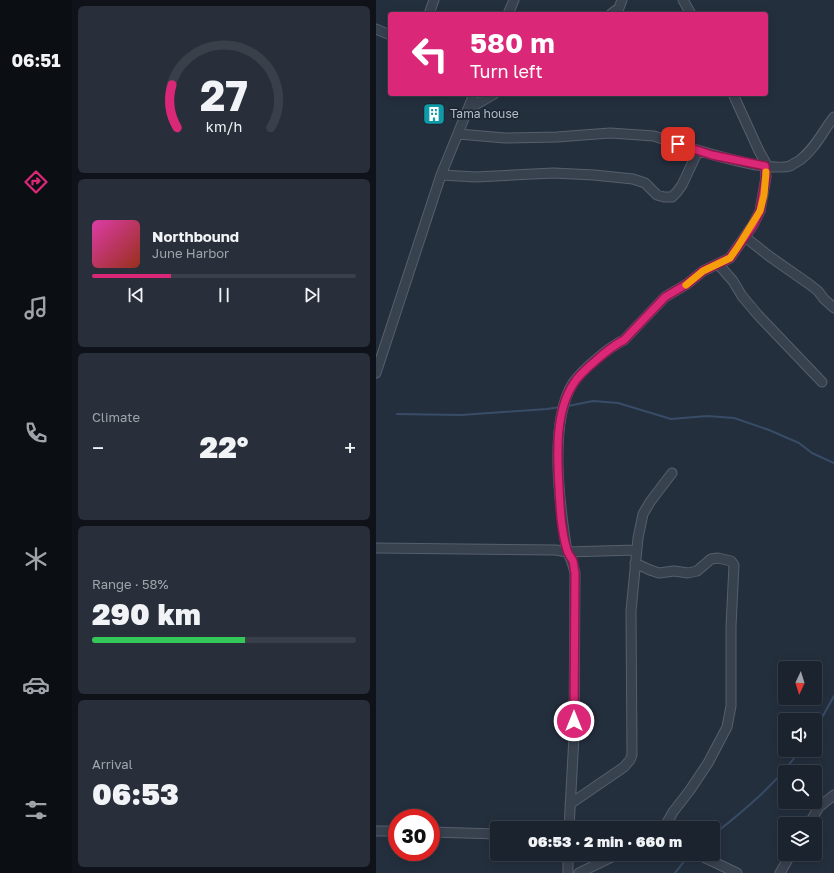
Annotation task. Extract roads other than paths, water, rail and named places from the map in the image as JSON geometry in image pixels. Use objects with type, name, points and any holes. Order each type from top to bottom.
[{"type":"street","points":[[430,12],[434,0]]},
{"type":"street","points":[[509,12],[514,0]]},
{"type":"street","points":[[614,12],[619,8],[622,0]]},
{"type":"street","points":[[683,0],[690,12]]},
{"type":"street","points":[[376,29],[388,34]]},
{"type":"street","points":[[376,373],[441,175],[473,96]]},
{"type":"street","points":[[468,109],[491,96]]},
{"type":"street","points":[[569,821],[574,736],[575,573],[573,562],[567,552],[561,514],[558,474],[560,418],[563,406],[573,383],[603,353],[624,340],[665,297],[687,284],[703,271],[730,258],[760,211],[767,166],[734,96]]},
{"type":"street","points":[[458,134],[505,138],[556,137],[610,133],[644,134],[725,159],[767,166],[789,166],[800,160],[810,150],[834,116]]},
{"type":"street","points":[[441,175],[476,177],[553,173],[594,176],[633,180],[645,183],[657,195],[672,197],[682,185],[698,151]]},
{"type":"street","points":[[745,236],[769,256],[818,291],[834,308]]},
{"type":"street","points":[[718,264],[733,281],[742,296],[758,315],[822,382]]},
{"type":"street","points":[[570,804],[627,764],[632,755],[631,611],[636,550],[643,514],[650,502],[672,474]]},
{"type":"street","points":[[376,548],[556,550],[567,552],[636,550]]},
{"type":"street","points":[[635,562],[650,570],[665,573],[674,570],[692,573],[697,571],[711,559],[718,558],[731,561],[734,565],[731,626],[731,706],[727,727],[708,763],[668,821]]},
{"type":"street","points":[[813,817],[819,807],[834,795]]},
{"type":"street","points":[[376,831],[388,831]]},
{"type":"street","points":[[440,832],[490,834]]},
{"type":"street","points":[[568,861],[568,873]]},
{"type":"street","points":[[579,873],[604,861]]},
{"type":"street","points":[[712,861],[737,873]]},
{"type":"street","points":[[780,873],[787,861]]},
{"type":"waterway","points":[[568,406],[593,401],[618,403],[671,419],[707,416],[734,418],[769,430],[799,443],[812,453],[834,463]]},
{"type":"waterway","points":[[397,414],[461,415],[561,407]]},
{"type":"waterway","points":[[822,717],[834,696]]},
{"type":"waterway","points":[[720,829],[760,796],[795,757]]},
{"type":"waterway","points":[[675,873],[684,861]]},
{"type":"place","name":"Tama house","points":[[434,114]]}]
